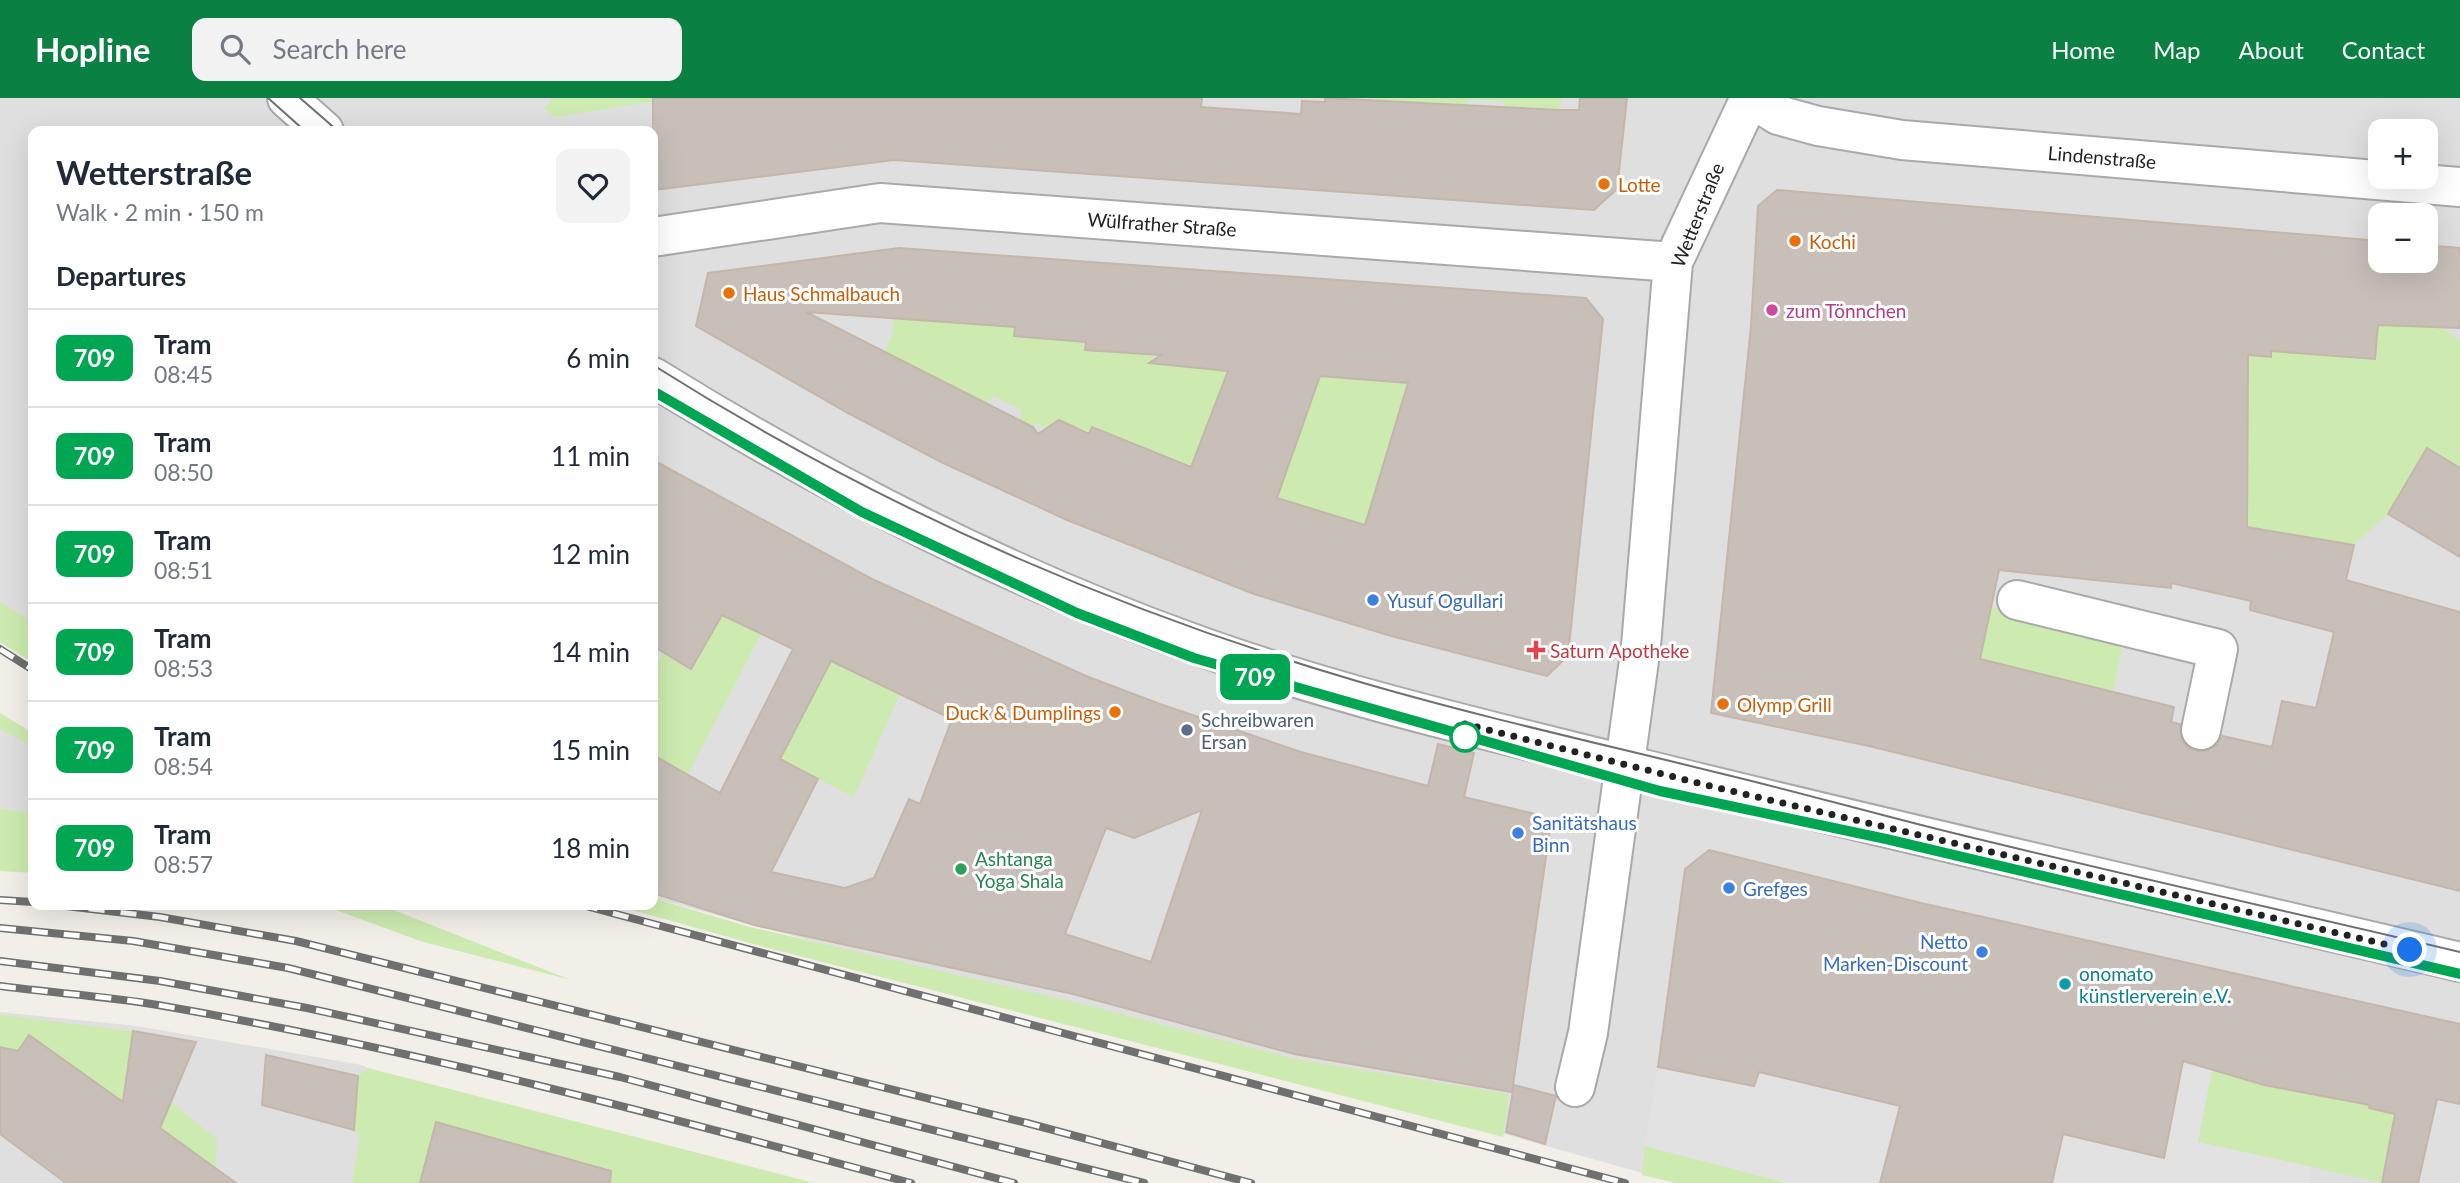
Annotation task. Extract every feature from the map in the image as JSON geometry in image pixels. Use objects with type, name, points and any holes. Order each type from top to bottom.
[{"type":"street","points":[[287,98],[318,126]]},
{"type":"street","name":"Lindenstraße","points":[[1750,98],[1778,115],[1902,140],[2460,187]]},
{"type":"street","name":"Wetterstraße","points":[[1575,1087],[1588,1033],[1641,646],[1673,262],[1750,98]]},
{"type":"street","name":"Wülfrather Straße","points":[[658,236],[880,203],[1673,262]]},
{"type":"street","points":[[658,380],[734,428],[896,517],[984,559],[1191,643],[1457,722],[1626,765],[2460,962]]},
{"type":"street","points":[[2017,600],[2218,649],[2202,730]]},
{"type":"shaded area","points":[[0,98],[2460,98],[2460,1183],[1678,1183],[920,970],[658,899],[658,126],[28,126],[28,631],[0,615]]},
{"type":"shaded area","points":[[0,720],[28,737],[28,858],[0,858]]},
{"type":"shaded area","points":[[1925,1004],[1880,1183],[1787,1183],[1645,1146],[1658,1067],[1753,1085],[1759,1072]]},
{"type":"shaded area","points":[[0,1012],[137,1026],[362,1065],[411,1094],[744,1183],[0,1183]]},
{"type":"shaded area","points":[[2182,1064],[2212,1070],[2198,1142],[2312,1167],[2309,1183],[2052,1183],[2059,1151],[2047,1098],[2092,1141],[2164,1158]]},
{"type":"green space","points":[[553,98],[675,98],[555,117],[544,109]]},
{"type":"green space","points":[[1377,98],[1561,98],[1559,146],[1504,121],[1504,101],[1468,99],[1466,116],[1376,111]]},
{"type":"green space","points":[[894,310],[1015,327],[1015,336],[1086,340],[1086,350],[1153,355],[1152,363],[1405,383],[1406,373],[1421,424],[1396,421],[1361,535],[1341,518],[1315,509],[1310,512],[1275,504],[1298,437],[1211,416],[1187,477],[1173,459],[1146,448],[1085,435],[1084,431],[1059,420],[1052,430],[1036,423],[1034,427],[1019,420],[1022,412],[1020,409],[993,396],[987,404],[973,397],[971,400],[884,352],[892,337]]},
{"type":"green space","points":[[2378,324],[2442,328],[2460,341],[2460,468],[2388,514],[2354,545],[2268,530],[2247,533],[2248,355],[2270,357],[2271,351],[2375,359]]},
{"type":"green space","points":[[732,598],[770,617],[688,774],[658,758],[658,662],[663,652],[691,669]]},
{"type":"green space","points":[[0,602],[28,619],[28,660],[0,642]]},
{"type":"green space","points":[[1978,604],[2124,637],[2113,692],[1966,656]]},
{"type":"green space","points":[[831,661],[900,694],[854,797],[780,760]]},
{"type":"green space","points":[[0,713],[28,730],[28,744],[0,729]]},
{"type":"green space","points":[[0,809],[28,812],[28,873],[0,871]]},
{"type":"green space","points":[[658,900],[746,926],[1075,1002],[1296,1059],[1509,1094],[1503,1137],[768,948],[632,910],[658,910]]},
{"type":"green space","points":[[336,910],[394,910],[571,980],[423,942]]},
{"type":"green space","points":[[0,1015],[133,1031],[129,1059],[147,1091],[171,1102],[217,1139],[216,1168],[30,1035],[18,1051],[0,1047]]},
{"type":"green space","points":[[368,1068],[814,1183],[563,1183],[533,1150],[437,1123],[420,1183],[352,1183],[360,1136],[354,1130],[358,1076]]},
{"type":"green space","points":[[2212,1070],[2231,1075],[2374,1084],[2369,1108],[2395,1114],[2382,1183],[2198,1142]]},
{"type":"green space","points":[[1645,1146],[1787,1183],[1676,1183],[1642,1175]]},
{"type":"building","points":[[653,98],[1202,98],[1201,107],[1301,114],[1302,101],[1325,102],[1325,98],[1579,110],[1580,98],[1627,98],[1617,189],[1594,210],[894,160],[658,189],[658,126],[653,126]]},
{"type":"building","points":[[1777,190],[2368,240],[2368,273],[2438,273],[2438,246],[2460,248],[2460,328],[2378,325],[2375,359],[2271,351],[2271,357],[2248,355],[2247,527],[2354,545],[2346,580],[2460,612],[2460,891],[1869,746],[1711,713],[1751,326],[1758,206]],"holes":[[[1999,570],[2171,588],[2171,583],[2251,601],[2250,610],[2334,632],[2316,708],[2282,701],[2272,747],[2222,736],[2217,745],[2208,750],[2197,751],[2187,747],[2181,737],[2180,724],[2171,722],[2174,707],[1980,659]]]},
{"type":"building","points":[[899,248],[1586,298],[1603,319],[1568,656],[1547,676],[1391,636],[1254,594],[1067,520],[941,462],[848,413],[696,326],[708,273]],"holes":[[[806,312],[1015,327],[1014,336],[1086,342],[1085,350],[1161,355],[1149,363],[1228,371],[1191,467],[1092,427],[1089,434],[1059,420],[1038,434],[1033,427]],[[1320,376],[1408,383],[1365,525],[1277,498]]]},
{"type":"building","points":[[2427,448],[2460,468],[2460,557],[2388,514]]},
{"type":"building","points":[[658,463],[872,579],[1086,676],[1160,704],[1301,752],[1428,786],[1438,744],[1474,753],[1464,797],[1539,815],[1550,829],[1512,1092],[1294,1054],[1073,994],[754,925],[658,895],[658,758],[720,793],[793,649],[722,615],[691,669],[658,649]],"holes":[[[831,661],[952,719],[920,804],[909,799],[874,878],[845,888],[771,872],[818,779],[780,759]],[[1202,810],[1151,962],[1065,934],[1106,828],[1134,838]]]},
{"type":"building","points":[[1709,850],[1921,903],[2460,1024],[2460,1104],[2437,1099],[2418,1183],[2382,1183],[2395,1114],[2369,1108],[2370,1105],[2264,1085],[2183,1061],[2164,1158],[2063,1134],[2052,1183],[1880,1183],[1900,1106],[1759,1072],[1754,1086],[1658,1067],[1685,869]]},
{"type":"building","points":[[133,1031],[196,1042],[160,1128],[236,1183],[66,1183],[0,1134],[0,1047],[18,1051],[29,1035],[123,1102]]},
{"type":"building","points":[[266,1055],[358,1076],[354,1130],[262,1105]]},
{"type":"building","points":[[1514,1085],[1556,1096],[1545,1144],[1506,1132]]},
{"type":"building","points":[[436,1122],[611,1171],[610,1183],[420,1183]]},
{"type":"tram line","points":[[268,98],[299,126]]},
{"type":"tram line","points":[[300,98],[332,126]]},
{"type":"tram line","points":[[658,368],[736,416],[907,507],[1084,586],[1267,653],[1405,695],[1496,719],[2002,845],[2460,952]]},
{"type":"tram line","points":[[658,394],[862,512],[1077,613],[1194,658],[1660,791],[1886,839],[2460,974]]},
{"type":"tram line","name":"709","points":[[658,394],[862,512],[1077,613],[1136,638],[1194,658],[1660,791],[1886,839],[2460,974]]},
{"type":"railway","points":[[0,649],[28,667]]},
{"type":"railway","points":[[0,900],[28,902]]},
{"type":"railway","points":[[100,910],[160,917],[296,941],[1027,1123],[1251,1183]]},
{"type":"railway","points":[[601,910],[1625,1183]]},
{"type":"railway","points":[[0,928],[133,941],[288,968],[1144,1183]]},
{"type":"railway","points":[[0,961],[160,981],[307,1008],[620,1077],[1014,1183]]},
{"type":"railway","points":[[0,986],[158,1005],[348,1042],[630,1108],[911,1183]]},
{"type":"place","name":"Lotte","points":[[1604,184]]},
{"type":"place","name":"Kochi","points":[[1795,241]]},
{"type":"place","name":"Haus Schmalbauch","points":[[729,293]]},
{"type":"place","name":"zum Tönnchen","points":[[1772,310]]},
{"type":"place","name":"Yusuf Ogullari","points":[[1373,600]]},
{"type":"place","name":"Saturn Apotheke","points":[[1536,650]]},
{"type":"place","name":"Olymp Grill","points":[[1723,704]]},
{"type":"place","name":"Duck & Dumplings","points":[[1115,712]]},
{"type":"place","name":"Schreibwaren Ersan","points":[[1187,730]]},
{"type":"place","name":"Sanitätshaus Binn","points":[[1518,833]]},
{"type":"place","name":"Ashtanga Yoga Shala","points":[[961,869]]},
{"type":"place","name":"Grefges","points":[[1729,888]]},
{"type":"place","name":"Netto Marken-Discount","points":[[1982,952]]},
{"type":"place","name":"onomato künstlerverein e.V.","points":[[2065,984]]},
{"type":"route","points":[[1465,737],[1457,722],[1706,785],[2410,950]]}]
